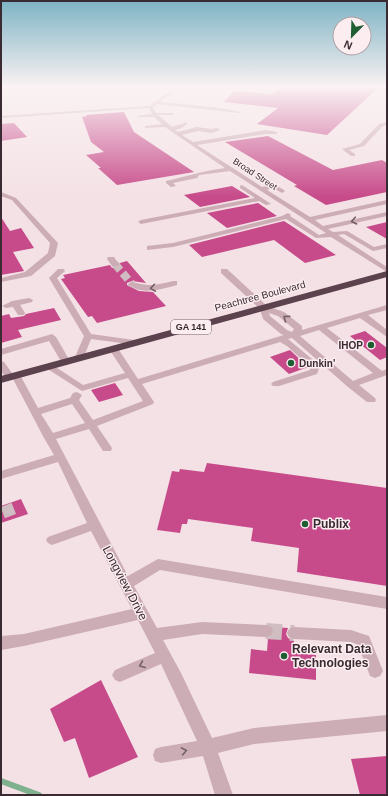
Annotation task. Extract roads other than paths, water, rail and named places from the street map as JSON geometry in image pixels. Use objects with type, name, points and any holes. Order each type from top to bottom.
[{"type":"highway","name":"Peachtree Boulevard","points":[[9,377],[387,274]]},
{"type":"street","name":"Broad Street","points":[[165,123],[203,154],[230,169],[387,270]]},
{"type":"street","points":[[171,139],[174,132],[184,123]]},
{"type":"street","points":[[353,155],[345,149],[362,145],[380,125],[386,123]]},
{"type":"street","points":[[148,127],[174,132]]},
{"type":"street","points":[[163,134],[190,132],[197,129],[211,131],[217,130]]},
{"type":"street","points":[[192,146],[266,132],[276,133]]},
{"type":"street","points":[[174,186],[168,182],[195,177],[197,174],[230,169]]},
{"type":"street","points":[[261,189],[274,186],[282,191]]},
{"type":"street","points":[[242,187],[268,204]]},
{"type":"street","points":[[1,194],[14,199],[54,243],[52,254],[28,274],[1,280]]},
{"type":"street","points":[[141,222],[259,199]]},
{"type":"street","points":[[308,220],[387,202]]},
{"type":"street","points":[[313,212],[321,217]]},
{"type":"street","points":[[288,217],[285,216],[298,214]]},
{"type":"street","points":[[321,228],[387,214]]},
{"type":"street","points":[[150,248],[183,242],[288,217],[318,237],[345,232],[374,249],[387,246]]},
{"type":"street","points":[[355,249],[368,246]]},
{"type":"street","points":[[61,271],[53,278],[88,336]]},
{"type":"street","points":[[224,271],[264,308],[266,317],[284,332],[294,335],[351,385],[371,400]]},
{"type":"street","points":[[132,284],[137,287],[150,289],[174,283]]},
{"type":"street","points":[[6,306],[28,300]]},
{"type":"street","points":[[15,303],[21,313]]},
{"type":"street","points":[[48,366],[82,388],[134,378],[280,339],[387,307]]},
{"type":"street","points":[[362,315],[387,334]]},
{"type":"street","points":[[321,327],[384,373]]},
{"type":"street","points":[[88,336],[134,343]]},
{"type":"street","points":[[80,357],[88,336]]},
{"type":"street","points":[[1,352],[39,339],[52,337],[65,361]]},
{"type":"street","points":[[276,384],[314,372],[315,366],[290,344],[280,339]]},
{"type":"street","points":[[49,438],[91,425],[149,402],[114,349]]},
{"type":"street","name":"Longview Drive","points":[[1,364],[35,412],[61,457],[94,525],[164,656],[208,747],[224,795]]},
{"type":"street","points":[[351,385],[384,373]]},
{"type":"street","points":[[35,412],[74,400],[82,388]]},
{"type":"street","points":[[74,400],[107,448]]},
{"type":"street","points":[[1,475],[20,474],[61,457]]},
{"type":"street","points":[[52,540],[94,525]]},
{"type":"street","points":[[126,584],[158,564],[387,602]]},
{"type":"street","points":[[1,644],[141,613]]},
{"type":"street","points":[[153,635],[202,628],[266,631]]},
{"type":"street","points":[[294,633],[351,636],[364,640],[375,671]]},
{"type":"street","points":[[120,675],[164,656]]},
{"type":"street","points":[[161,755],[208,747],[254,736],[387,723]]},
{"type":"waterway","points":[[1,781],[39,795]]},
{"type":"tunnel","points":[[115,264],[132,284]]},
{"type":"tunnel","points":[[6,505],[12,520]]},
{"type":"tunnel","points":[[266,631],[294,633]]},
{"type":"place","name":"IHOP","points":[[371,345]]},
{"type":"place","name":"Dunkin'","points":[[291,363]]},
{"type":"place","name":"Publix","points":[[305,524]]},
{"type":"place","name":"Relevant Data Technologies","points":[[284,656]]}]
